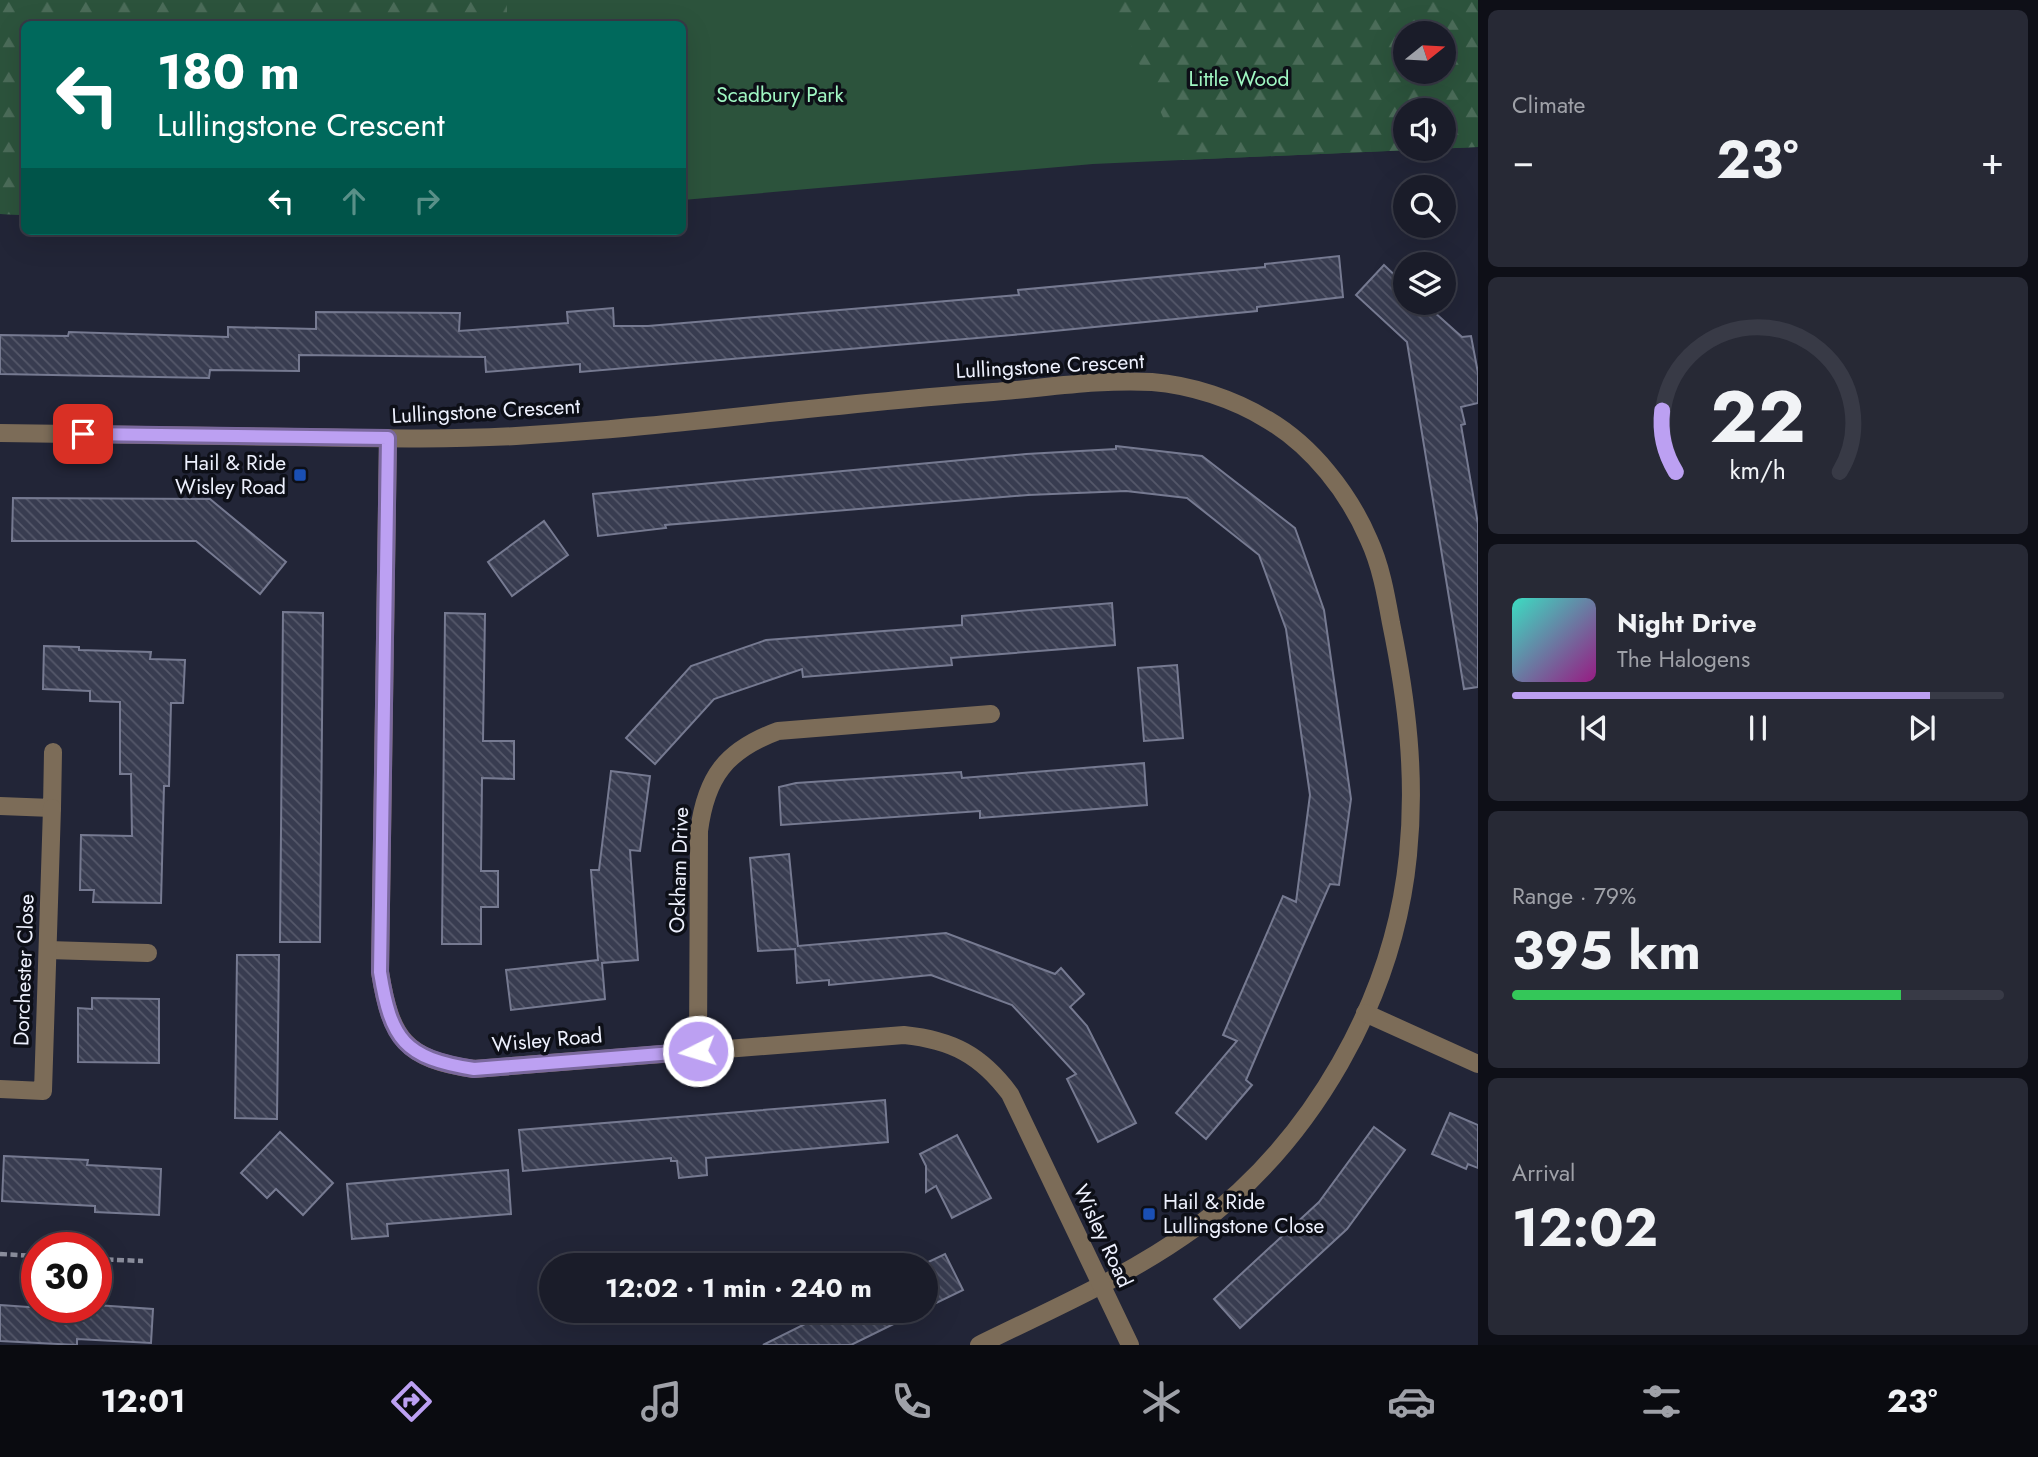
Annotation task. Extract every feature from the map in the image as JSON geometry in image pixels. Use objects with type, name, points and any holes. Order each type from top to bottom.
[{"type":"street","name":"Lullingstone Crescent","points":[[0,433],[388,438],[516,436],[962,394],[1154,382],[1194,389],[1234,402],[1269,420],[1323,466],[1351,505],[1369,539],[1382,576],[1402,678],[1412,768],[1412,816],[1406,875],[1387,954],[1365,1013],[1343,1059],[1320,1095],[1256,1174],[1194,1228],[1152,1257],[1101,1285],[979,1345]]},
{"type":"street","name":"Wisley Road","points":[[388,438],[380,972],[386,1012],[405,1044],[437,1063],[474,1069],[904,1035],[935,1039],[964,1051],[992,1070],[1010,1094],[1130,1345]]},
{"type":"street","name":"Ockham Drive","points":[[698,1051],[699,831],[704,799],[717,774],[755,739],[778,731],[990,714]]},
{"type":"street","name":"Dorchester Close","points":[[0,1089],[43,1091],[53,752]]},
{"type":"street","points":[[0,806],[52,808]]},
{"type":"street","points":[[48,950],[148,953]]},
{"type":"street","points":[[1365,1013],[1478,1064]]},
{"type":"path","points":[[0,1254],[21,1255]]},
{"type":"path","points":[[112,1260],[143,1261]]},
{"type":"green space","name":"Scadbury Park","points":[[0,0],[1478,0],[1478,147],[1456,148],[1456,98],[1393,98],[1393,151],[1093,164],[686,200],[686,21],[21,21],[21,215],[0,214]]},
{"type":"green space","points":[[0,0],[507,0],[507,21],[21,21],[21,215],[0,214]]},
{"type":"green space","name":"Little Wood","points":[[1111,0],[1478,0],[1478,147],[1456,148],[1456,98],[1393,98],[1393,151],[1182,160]]},
{"type":"building","points":[[1339,256],[1343,297],[1257,307],[1257,311],[1023,334],[580,372],[580,364],[486,372],[485,357],[299,355],[299,371],[210,370],[209,378],[0,374],[0,335],[68,336],[69,332],[228,337],[228,327],[316,329],[316,312],[460,313],[459,331],[568,323],[567,312],[613,308],[614,326],[648,326],[1019,295],[1018,290],[1265,267],[1265,264]]},
{"type":"building","points":[[1384,265],[1393,274],[1393,315],[1437,315],[1462,337],[1471,336],[1478,373],[1478,403],[1461,407],[1465,424],[1461,425],[1478,524],[1478,687],[1464,689],[1407,342],[1356,295]]},
{"type":"building","points":[[1116,446],[1202,456],[1295,528],[1324,610],[1351,799],[1339,885],[1330,884],[1303,946],[1246,1080],[1252,1085],[1206,1139],[1176,1113],[1237,1041],[1223,1035],[1283,896],[1296,902],[1310,795],[1286,629],[1259,555],[1187,498],[1126,491],[1028,495],[665,525],[666,528],[598,536],[593,494],[1026,454],[1116,449]]},
{"type":"building","points":[[13,498],[210,499],[286,562],[260,594],[196,541],[12,541]]},
{"type":"building","points":[[544,521],[568,555],[512,596],[488,562]]},
{"type":"building","points":[[1112,603],[1115,645],[951,658],[952,665],[803,677],[802,669],[714,699],[655,764],[626,738],[691,666],[766,640],[962,625],[962,616]]},
{"type":"building","points":[[283,612],[323,613],[320,942],[280,942]]},
{"type":"building","points":[[445,613],[485,614],[483,741],[514,741],[514,779],[482,778],[481,871],[498,871],[498,907],[481,907],[481,944],[442,944]]},
{"type":"building","points":[[44,646],[151,652],[150,659],[185,660],[183,703],[171,703],[169,786],[164,786],[161,903],[93,902],[94,890],[80,890],[81,835],[132,836],[131,774],[120,774],[120,702],[90,701],[90,691],[43,689]]},
{"type":"building","points":[[1177,665],[1183,738],[1144,741],[1138,668]]},
{"type":"building","points":[[1144,763],[1147,805],[980,818],[980,811],[781,825],[779,787],[796,783],[961,772],[962,778]]},
{"type":"building","points":[[611,771],[650,776],[640,851],[630,850],[638,960],[602,963],[605,999],[511,1010],[506,970],[598,960],[591,870],[599,870]]},
{"type":"building","points":[[789,854],[798,946],[946,933],[1055,974],[1061,968],[1084,994],[1070,1007],[1087,1026],[1136,1123],[1098,1142],[1067,1079],[1076,1074],[1012,1005],[931,975],[829,985],[829,980],[797,983],[795,949],[758,951],[750,858]]},
{"type":"building","points":[[237,955],[279,955],[277,1119],[235,1118]]},
{"type":"building","points":[[92,998],[159,999],[159,1063],[78,1062],[78,1008],[92,1009]]},
{"type":"building","points":[[885,1100],[888,1142],[706,1158],[707,1175],[679,1178],[677,1161],[671,1161],[671,1158],[523,1171],[519,1130]]},
{"type":"building","points":[[1450,1113],[1478,1125],[1478,1168],[1468,1164],[1466,1169],[1432,1154]]},
{"type":"building","points":[[1374,1127],[1405,1150],[1347,1229],[1240,1328],[1214,1299],[1319,1202]]},
{"type":"building","points":[[280,1132],[333,1183],[303,1215],[276,1189],[267,1198],[241,1173]]},
{"type":"building","points":[[957,1135],[991,1198],[952,1218],[936,1186],[926,1192],[926,1166],[920,1154]]},
{"type":"building","points":[[4,1156],[88,1160],[87,1165],[161,1169],[159,1215],[95,1212],[95,1206],[2,1201]]},
{"type":"building","points":[[508,1170],[511,1214],[387,1224],[388,1236],[352,1239],[347,1184]]},
{"type":"building","points":[[945,1254],[963,1290],[938,1302],[938,1257]]},
{"type":"building","points":[[0,1305],[21,1306],[21,1323],[112,1323],[112,1306],[153,1309],[151,1343],[77,1339],[77,1345],[0,1341]]},
{"type":"building","points":[[807,1323],[896,1323],[851,1345],[763,1345]]},
{"type":"place","name":"Hail & Ride Wisley Road","points":[[300,475]]},
{"type":"place","name":"Hail & Ride Lullingstone Close","points":[[1149,1214]]},
{"type":"route","points":[[83,434],[388,438],[380,972],[386,1012],[405,1044],[437,1063],[474,1069],[698,1051]]}]
